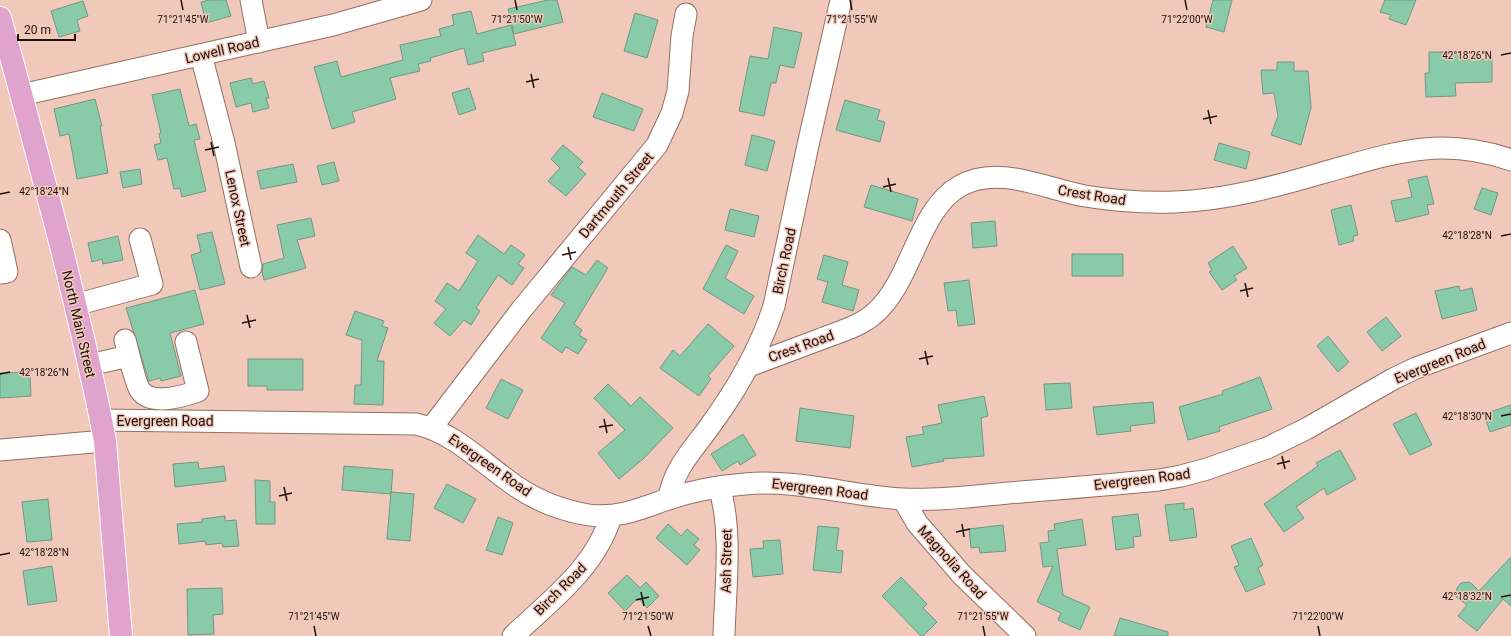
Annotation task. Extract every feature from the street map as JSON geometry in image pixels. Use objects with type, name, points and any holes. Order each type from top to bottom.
[{"type":"main road","name":"North Main Street","points":[[0,18],[75,305],[101,420],[105,441],[121,636]]},
{"type":"street","points":[[251,0],[259,42]]},
{"type":"street","name":"Lowell Road","points":[[21,95],[259,42],[422,0]]},
{"type":"street","name":"Birch Road","points":[[669,499],[671,485],[683,461],[710,426],[749,366],[767,328],[774,306],[808,145],[841,0]]},
{"type":"street","name":"Dartmouth Street","points":[[432,427],[522,308],[657,145],[668,124],[678,91],[682,36],[686,14]]},
{"type":"street","name":"Lenox Street","points":[[201,55],[227,157],[251,267]]},
{"type":"street","name":"Crest Road","points":[[749,366],[845,330],[875,313],[899,281],[935,209],[946,196],[959,186],[975,179],[992,176],[1012,177],[1058,191],[1120,201],[1176,202],[1205,200],[1271,188],[1362,161],[1408,150],[1453,147],[1474,150],[1511,160]]},
{"type":"street","points":[[75,305],[152,284],[140,239]]},
{"type":"street","points":[[0,240],[7,272],[0,273]]},
{"type":"street","name":"Evergreen Road","points":[[101,420],[403,422],[432,427],[449,436],[518,488],[564,509],[590,515],[610,516],[648,507],[669,499],[719,488],[764,482],[820,486],[902,499],[948,498],[1181,476],[1267,448],[1306,429],[1393,379],[1416,368],[1511,333]]},
{"type":"street","points":[[89,366],[127,348],[140,390],[149,397],[162,399],[183,396],[198,391],[186,342]]},
{"type":"street","points":[[0,450],[105,441]]},
{"type":"street","name":"Ash Street","points":[[719,488],[724,500],[727,529],[724,636]]},
{"type":"street","name":"Magnolia Road","points":[[902,499],[916,523],[962,575],[1025,636]]},
{"type":"street","name":"Birch Road","points":[[513,636],[583,569],[606,531],[610,516]]},
{"type":"building","points":[[209,0],[226,0],[231,16],[206,23],[201,2]]},
{"type":"building","points":[[548,0],[557,0],[563,22],[514,34],[508,9]]},
{"type":"building","points":[[1213,0],[1232,0],[1224,32],[1206,27]]},
{"type":"building","points":[[1385,0],[1416,0],[1406,25],[1389,19],[1391,15],[1380,12]]},
{"type":"building","points":[[83,1],[88,16],[77,20],[80,31],[59,37],[51,11]]},
{"type":"building","points":[[471,11],[477,34],[511,25],[516,45],[482,53],[484,61],[468,65],[464,48],[430,58],[431,61],[418,64],[420,71],[390,78],[396,99],[352,112],[355,122],[332,129],[314,67],[337,61],[341,77],[403,60],[400,45],[441,36],[439,29],[454,25],[452,15]]},
{"type":"building","points":[[635,13],[658,20],[647,58],[624,51]]},
{"type":"building","points":[[774,27],[802,33],[794,68],[780,65],[776,83],[771,83],[764,116],[739,111],[750,56],[768,59]]},
{"type":"building","points":[[1429,52],[1459,52],[1459,60],[1492,59],[1492,82],[1455,83],[1456,96],[1426,97],[1425,73],[1429,73]]},
{"type":"building","points":[[1277,62],[1294,62],[1294,71],[1308,71],[1311,108],[1301,145],[1271,135],[1278,116],[1274,93],[1263,94],[1261,70],[1277,70]]},
{"type":"building","points":[[251,78],[253,84],[264,81],[269,98],[266,98],[269,108],[253,112],[251,103],[236,107],[230,83]]},
{"type":"building","points":[[469,88],[476,109],[459,115],[452,93]]},
{"type":"building","points":[[180,89],[189,126],[196,124],[200,139],[194,140],[206,191],[182,197],[180,188],[174,189],[167,158],[158,160],[154,145],[161,143],[159,134],[161,133],[152,95]]},
{"type":"building","points":[[602,93],[643,109],[634,131],[593,117]]},
{"type":"building","points":[[95,99],[102,126],[100,126],[108,173],[77,179],[69,134],[60,136],[54,109]]},
{"type":"building","points":[[845,100],[880,110],[877,120],[885,122],[880,142],[836,130]]},
{"type":"building","points":[[752,135],[775,141],[767,171],[745,165]]},
{"type":"building","points":[[1219,143],[1250,152],[1246,169],[1214,160]]},
{"type":"building","points":[[563,145],[583,162],[578,167],[586,174],[566,196],[548,181],[560,168],[551,159]]},
{"type":"building","points":[[334,162],[339,181],[322,185],[317,166]]},
{"type":"building","points":[[293,164],[297,182],[261,189],[257,171]]},
{"type":"building","points":[[140,169],[142,184],[123,188],[120,172]]},
{"type":"building","points":[[1427,176],[1434,204],[1427,205],[1429,214],[1396,222],[1391,201],[1412,197],[1408,180]]},
{"type":"building","points":[[871,185],[918,199],[912,221],[864,207]]},
{"type":"building","points":[[1482,188],[1498,193],[1491,215],[1474,209]]},
{"type":"building","points":[[1351,205],[1358,235],[1353,236],[1354,241],[1339,245],[1331,210]]},
{"type":"building","points":[[730,209],[759,216],[754,237],[725,230]]},
{"type":"building","points":[[311,218],[315,236],[297,240],[306,268],[264,280],[262,272],[263,264],[284,258],[277,225]]},
{"type":"building","points":[[995,221],[997,246],[973,248],[971,223]]},
{"type":"building","points":[[212,232],[225,284],[200,290],[191,255],[201,252],[197,235]]},
{"type":"building","points":[[478,235],[504,254],[511,245],[525,255],[518,264],[524,268],[512,285],[498,275],[476,308],[480,311],[471,325],[464,320],[450,336],[434,323],[446,309],[435,301],[447,283],[459,291],[478,261],[466,253]]},
{"type":"building","points":[[118,236],[123,260],[103,264],[102,259],[92,262],[88,243]]},
{"type":"building","points":[[726,245],[738,251],[725,278],[754,296],[744,314],[703,289]]},
{"type":"building","points":[[1233,246],[1247,268],[1234,276],[1237,280],[1222,290],[1209,272],[1212,270],[1208,263]]},
{"type":"building","points":[[1072,254],[1123,254],[1123,276],[1072,276]]},
{"type":"building","points":[[824,255],[848,262],[842,285],[859,290],[853,311],[822,302],[828,282],[817,279]]},
{"type":"building","points":[[597,260],[608,268],[574,324],[582,330],[579,335],[587,340],[578,354],[566,347],[562,353],[541,338],[565,303],[551,295],[572,267],[586,275]]},
{"type":"building","points":[[969,280],[975,324],[958,326],[956,310],[948,311],[944,283]]},
{"type":"building","points":[[1459,286],[1460,291],[1472,288],[1477,310],[1442,319],[1435,291]]},
{"type":"building","points":[[195,290],[204,324],[170,333],[181,376],[161,381],[160,378],[149,381],[126,308]]},
{"type":"building","points":[[355,311],[384,321],[382,326],[388,328],[377,361],[384,361],[383,405],[354,404],[355,385],[361,385],[362,340],[346,335]]},
{"type":"building","points":[[1386,317],[1401,336],[1382,351],[1367,332]]},
{"type":"building","points":[[708,324],[734,346],[708,376],[711,379],[699,396],[660,368],[673,350],[680,356]]},
{"type":"building","points":[[1328,336],[1349,362],[1338,372],[1317,346]]},
{"type":"building","points":[[248,359],[303,359],[303,390],[267,390],[267,386],[248,386]]},
{"type":"building","points":[[30,372],[31,396],[0,398],[0,373]]},
{"type":"building","points":[[1260,377],[1272,409],[1219,427],[1220,431],[1188,440],[1179,407],[1223,394],[1222,391]]},
{"type":"building","points":[[501,379],[523,390],[508,419],[486,408]]},
{"type":"building","points":[[1070,383],[1072,408],[1046,410],[1044,384]]},
{"type":"building","points":[[608,384],[631,406],[640,397],[673,428],[643,459],[619,479],[598,453],[625,430],[594,398]]},
{"type":"building","points":[[984,396],[988,416],[981,418],[984,456],[943,459],[944,461],[912,467],[906,437],[924,434],[922,427],[942,423],[938,405]]},
{"type":"building","points":[[1153,402],[1155,423],[1130,426],[1131,431],[1097,435],[1093,407]]},
{"type":"building","points":[[1511,405],[1511,425],[1490,432],[1484,414]]},
{"type":"building","points":[[800,408],[854,416],[850,448],[796,441]]},
{"type":"building","points":[[1416,413],[1432,445],[1410,455],[1393,424]]},
{"type":"building","points":[[743,434],[756,455],[740,465],[738,461],[722,471],[711,454]]},
{"type":"building","points":[[1340,450],[1356,479],[1327,495],[1324,488],[1296,507],[1304,518],[1284,532],[1264,504],[1318,466],[1316,463]]},
{"type":"building","points":[[198,462],[199,469],[224,466],[226,481],[175,487],[173,464]]},
{"type":"building","points":[[344,466],[393,470],[391,494],[342,490]]},
{"type":"building","points":[[255,480],[270,481],[270,502],[275,502],[275,524],[256,524]]},
{"type":"building","points":[[447,484],[476,499],[463,523],[434,508]]},
{"type":"building","points":[[391,492],[414,494],[410,541],[387,539]]},
{"type":"building","points":[[48,499],[52,540],[27,542],[22,502]]},
{"type":"building","points":[[1184,503],[1184,510],[1193,508],[1197,537],[1170,541],[1165,505]]},
{"type":"building","points":[[1138,514],[1141,536],[1133,537],[1134,547],[1116,550],[1112,517]]},
{"type":"building","points":[[225,516],[225,521],[236,520],[239,546],[223,547],[222,543],[206,545],[205,541],[179,544],[177,524],[202,522],[202,519]]},
{"type":"building","points":[[498,517],[513,523],[502,555],[486,550]]},
{"type":"building","points":[[1082,519],[1086,545],[1057,549],[1063,595],[1090,607],[1080,630],[1058,620],[1061,613],[1037,602],[1053,566],[1043,567],[1040,543],[1049,542],[1048,531],[1055,530],[1054,524]]},
{"type":"building","points":[[668,524],[681,536],[687,529],[699,539],[694,545],[700,550],[687,565],[656,538]]},
{"type":"building","points":[[1003,525],[1006,551],[980,553],[979,547],[971,548],[969,529]]},
{"type":"building","points":[[818,526],[839,528],[836,550],[843,551],[841,573],[813,570]]},
{"type":"building","points":[[1251,538],[1263,565],[1258,568],[1265,584],[1246,592],[1234,567],[1239,565],[1231,546]]},
{"type":"building","points":[[780,540],[783,574],[753,577],[750,549],[764,548],[763,541]]},
{"type":"building","points":[[1511,557],[1511,606],[1503,599],[1477,631],[1458,616],[1467,605],[1456,597],[1457,588],[1461,583],[1470,582],[1479,591]]},
{"type":"building","points":[[52,566],[57,601],[28,605],[23,571]]},
{"type":"building","points":[[627,575],[640,588],[646,582],[659,596],[647,608],[638,598],[625,611],[608,593]]},
{"type":"building","points":[[901,577],[927,604],[923,608],[937,622],[923,636],[921,636],[882,596]]},
{"type":"building","points":[[222,588],[223,614],[213,615],[214,634],[188,635],[187,589]]},
{"type":"building","points":[[1120,618],[1168,632],[1168,636],[1114,636]]}]
